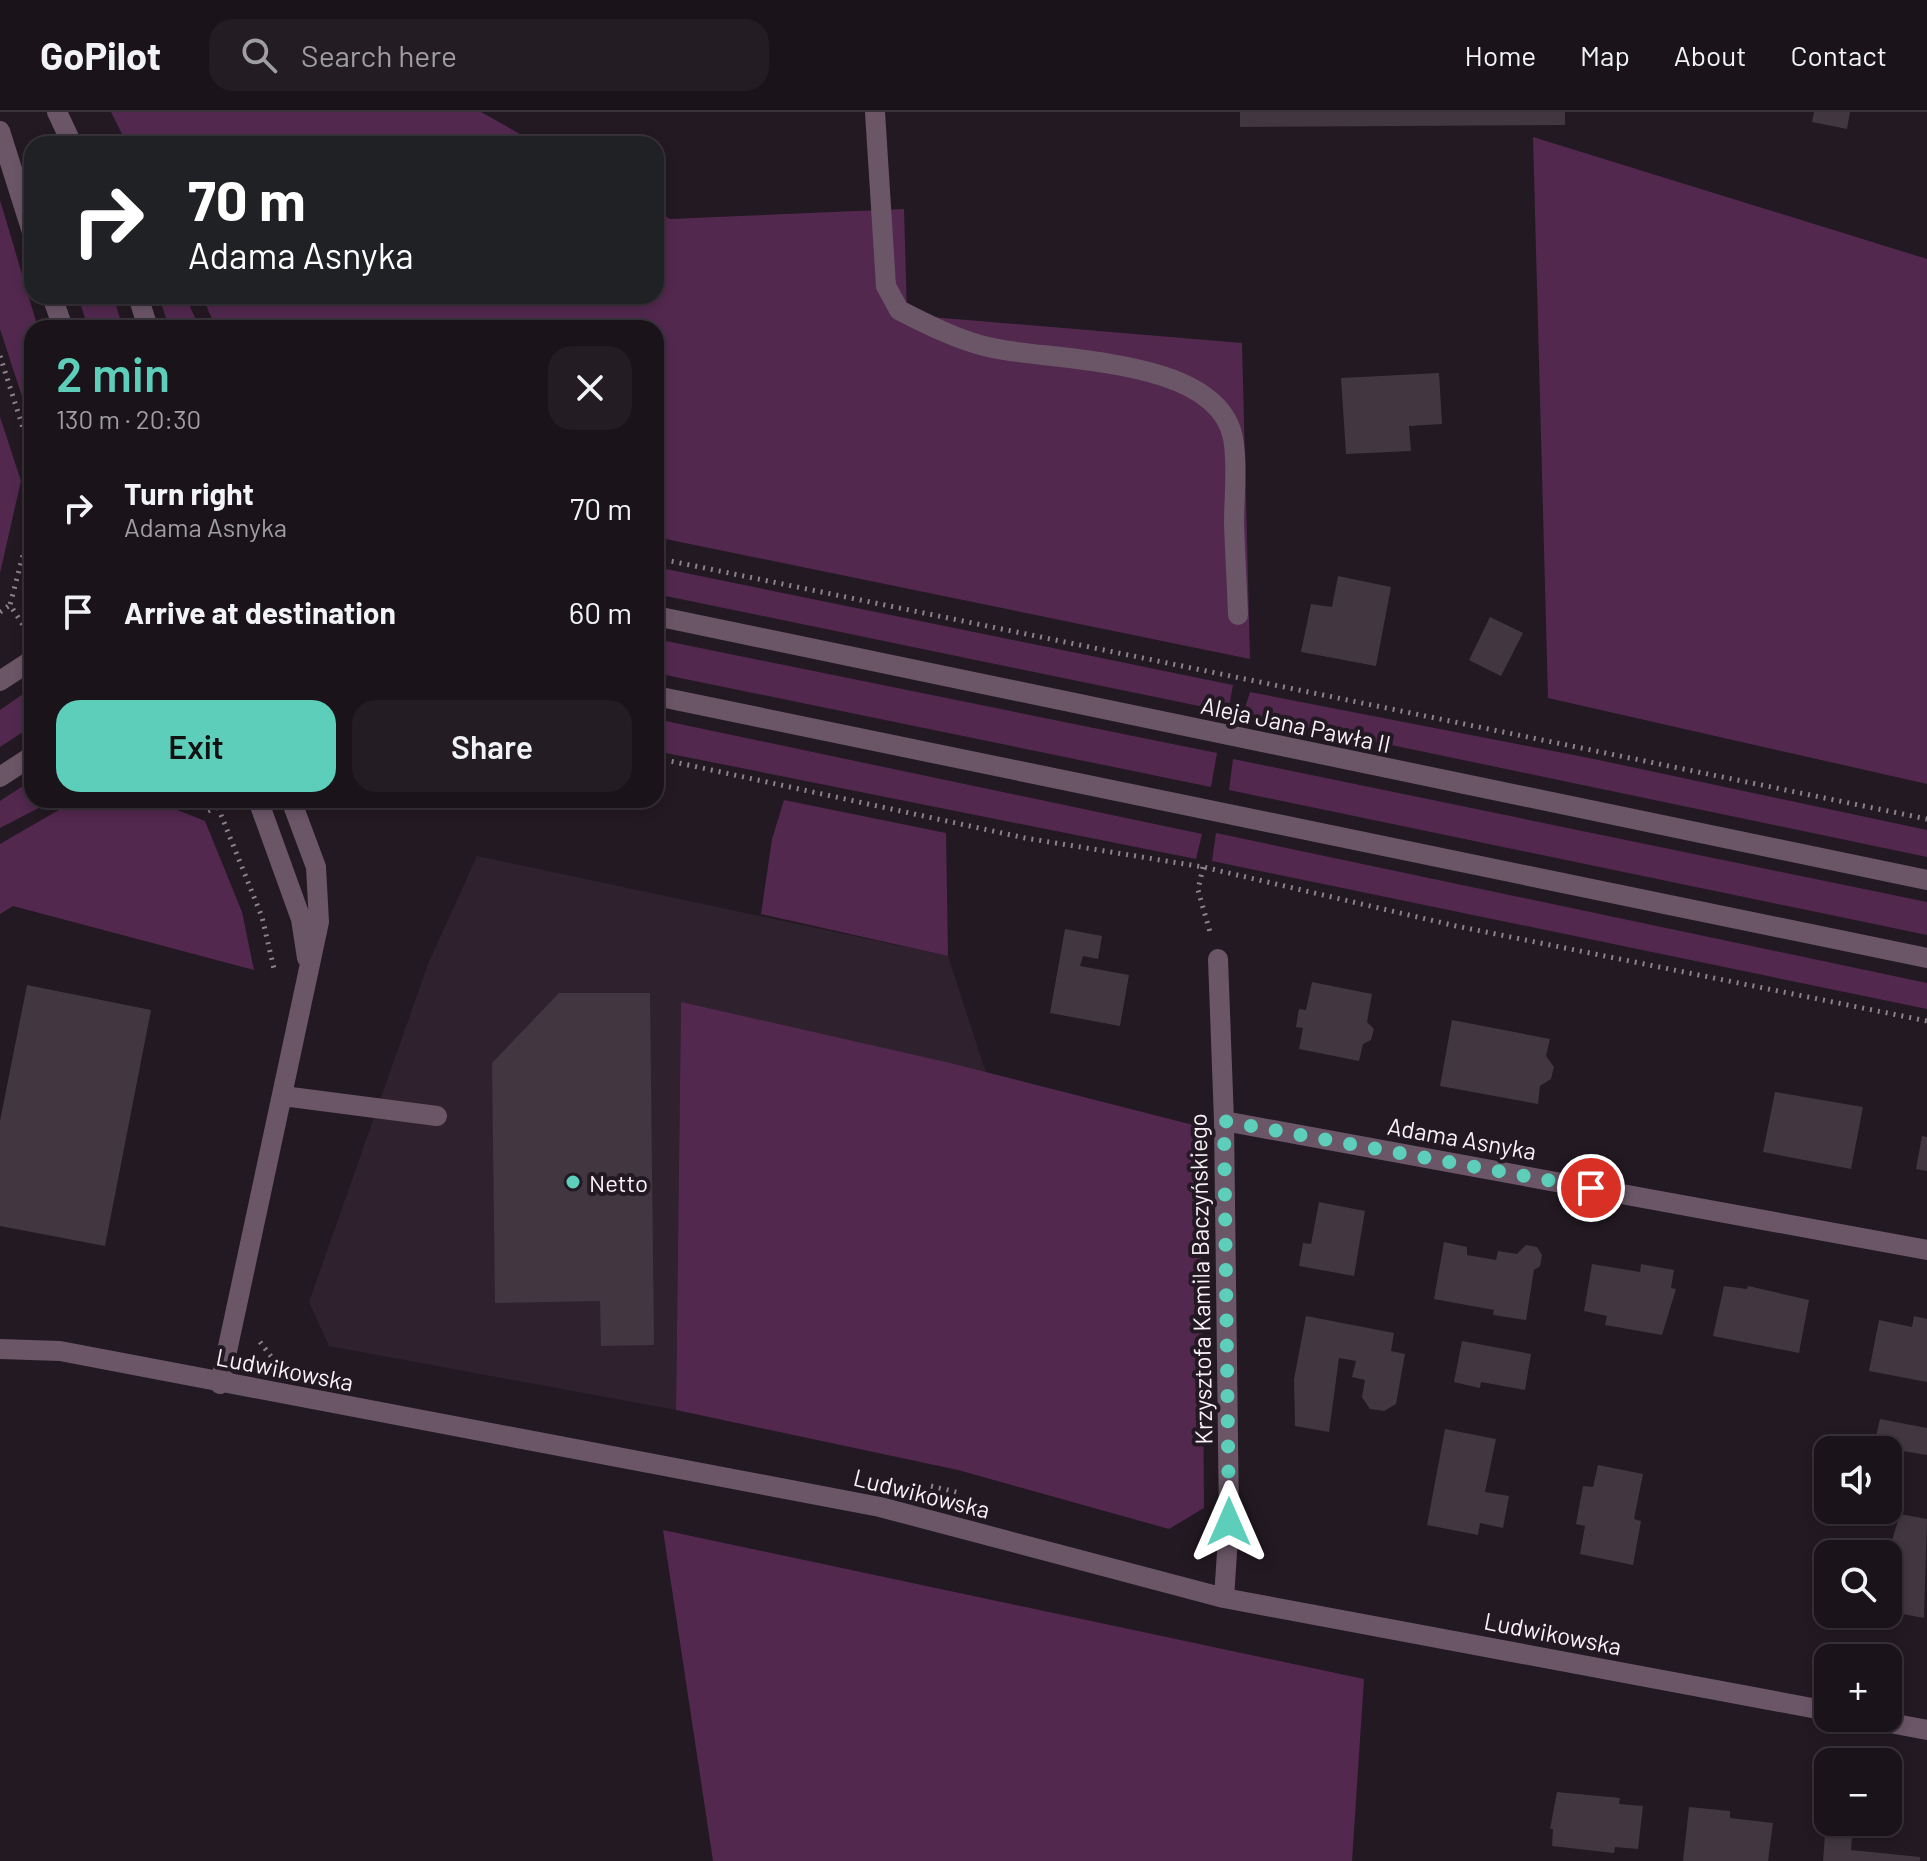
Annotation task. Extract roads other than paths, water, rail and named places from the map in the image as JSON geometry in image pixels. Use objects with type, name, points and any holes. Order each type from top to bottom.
[{"type":"street","points":[[57,112],[68,136]]},
{"type":"street","points":[[875,112],[883,251],[890,298],[899,310],[988,347],[1119,364],[1172,380],[1214,406],[1226,419],[1233,437],[1238,615]]},
{"type":"street","points":[[0,131],[24,207]]},
{"type":"street","name":"Aleja Jana Pawła II","points":[[664,618],[1927,880]]},
{"type":"street","points":[[0,681],[24,665]]},
{"type":"street","points":[[664,698],[1927,958]]},
{"type":"street","points":[[0,777],[24,761]]},
{"type":"street","points":[[261,808],[301,919],[309,973]]},
{"type":"street","points":[[220,1384],[319,922],[316,867],[294,808]]},
{"type":"street","name":"Krzysztofa Kamila Baczyńskiego","points":[[1218,959],[1224,1121],[1229,1522],[1224,1598]]},
{"type":"street","points":[[283,1096],[437,1116]]},
{"type":"street","name":"Adama Asnyka","points":[[1224,1121],[1927,1250]]},
{"type":"street","name":"Ludwikowska","points":[[0,1349],[60,1351],[220,1384],[880,1507],[1224,1598],[1814,1708]]},
{"type":"street","points":[[1902,1725],[1927,1730]]},
{"type":"place","name":"Netto","points":[[573,1182]]}]
